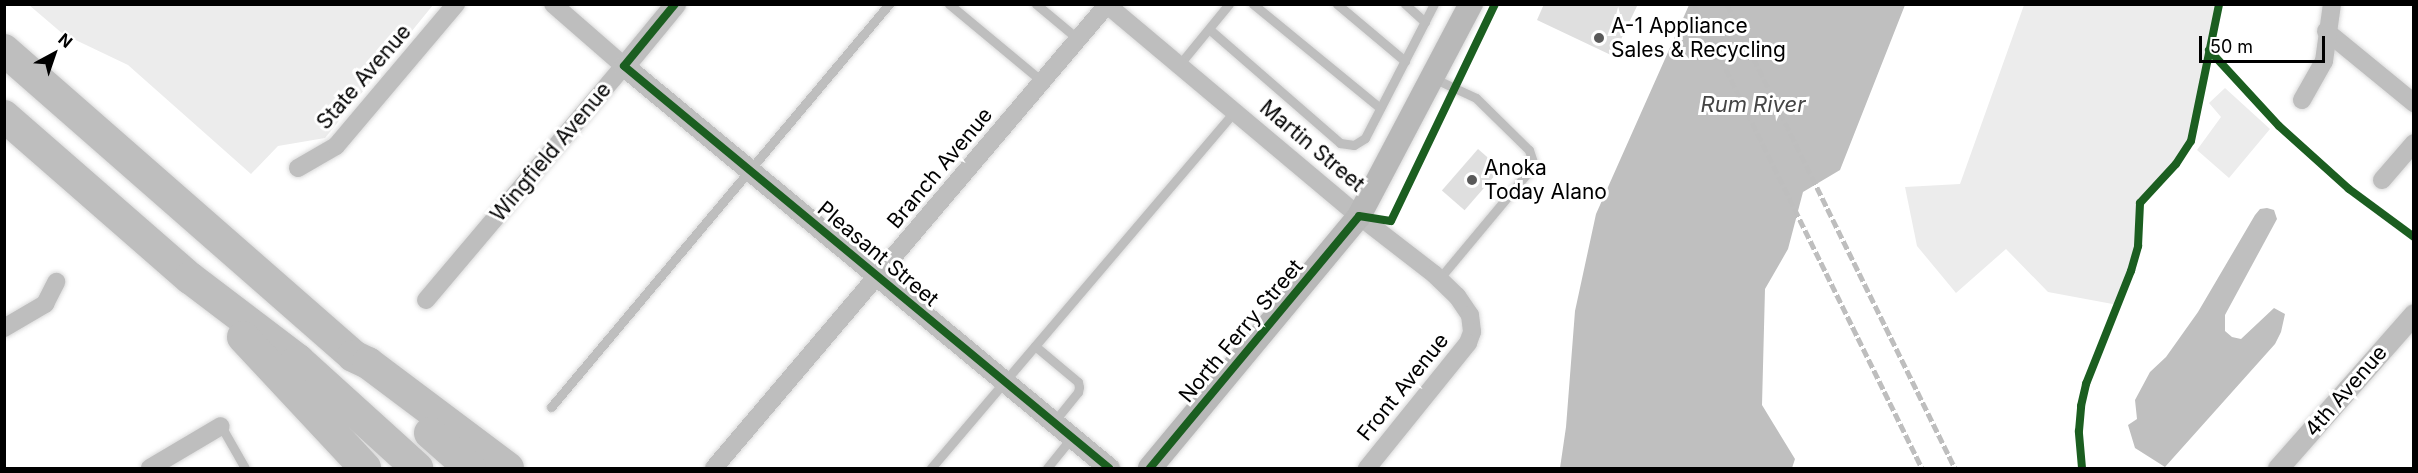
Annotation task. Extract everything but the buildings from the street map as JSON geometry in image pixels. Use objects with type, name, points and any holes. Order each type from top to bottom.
[{"type":"highway","points":[[4,50],[353,356],[368,363],[508,468]]},
{"type":"highway","points":[[4,116],[190,278],[298,360],[417,468]]},
{"type":"highway","points":[[190,278],[364,468]]},
{"type":"highway","points":[[353,356],[360,370],[470,468]]},
{"type":"main road","name":"North Ferry Street","points":[[1150,468],[1359,216],[1471,4]]},
{"type":"street","name":"State Avenue","points":[[298,168],[336,146],[456,4]]},
{"type":"street","name":"Pleasant Street","points":[[553,4],[877,278],[1109,468]]},
{"type":"street","name":"Wingfield Avenue","points":[[426,300],[675,4]]},
{"type":"street","points":[[2302,100],[2324,61],[2326,31],[2332,4]]},
{"type":"street","name":"Branch Avenue","points":[[714,468],[1107,5]]},
{"type":"street","name":"Martin Street","points":[[1107,5],[1359,216],[1439,279],[1457,296],[1470,315],[1472,332]]},
{"type":"street","points":[[2326,31],[2414,104]]},
{"type":"street","points":[[2382,180],[2414,143]]},
{"type":"street","points":[[4,328],[45,304],[56,282]]},
{"type":"street","name":"4th Avenue","points":[[2278,468],[2414,314]]},
{"type":"street","name":"Front Avenue","points":[[1367,468],[1440,380],[1468,343],[1472,332]]},
{"type":"street","points":[[150,468],[221,426]]},
{"type":"lane","points":[[550,407],[751,171],[889,4]]},
{"type":"lane","points":[[949,4],[1043,82]]},
{"type":"lane","points":[[1036,4],[1078,39]]},
{"type":"lane","points":[[1179,65],[1229,4]]},
{"type":"lane","points":[[1253,4],[1380,108]]},
{"type":"lane","points":[[1337,4],[1405,61]]},
{"type":"lane","points":[[1405,4],[1425,22]]},
{"type":"lane","points":[[1209,28],[1340,143],[1354,145],[1365,138],[1434,4]]},
{"type":"lane","points":[[1433,78],[1476,98],[1529,150],[1534,165],[1439,279]]},
{"type":"lane","points":[[931,468],[1235,111]]},
{"type":"lane","points":[[1035,346],[1078,382],[1077,392],[1054,422]]},
{"type":"lane","points":[[221,426],[245,468]]},
{"type":"lane","points":[[1047,468],[1072,437]]},
{"type":"shaded area","points":[[29,5],[433,5],[325,138],[278,146],[251,174],[128,65],[63,34]]},
{"type":"shaded area","points":[[2024,5],[2219,5],[2191,141],[2176,164],[2140,203],[2138,246],[2118,305],[2048,292],[2006,249],[1956,293],[1917,246],[1905,187],[1960,184]]},
{"type":"shaded area","points":[[2225,88],[2270,129],[2229,178],[2197,150],[2221,117],[2209,103]]},
{"type":"water","name":"Rum River","points":[[1689,5],[1905,5],[1840,170],[1803,192],[1788,249],[1765,289],[1762,405],[1795,459],[1792,468],[1560,468],[1566,427],[1575,311],[1596,214]]},
{"type":"water","points":[[2260,209],[2274,210],[2277,219],[2225,315],[2225,331],[2232,337],[2241,339],[2274,308],[2285,314],[2281,332],[2275,344],[2165,467],[2135,448],[2128,425],[2137,419],[2135,400],[2150,372],[2166,357],[2198,312],[2255,215]]},
{"type":"railway","points":[[1694,4],[1922,468]]},
{"type":"railway","points":[[1727,4],[1955,468]]},
{"type":"cycle path","points":[[675,4],[624,66],[1109,468]]},
{"type":"cycle path","points":[[1150,468],[1359,216],[1391,221],[1495,4]]},
{"type":"cycle path","points":[[2082,468],[2079,431],[2086,384],[2131,271],[2138,246],[2140,203],[2176,164],[2191,141],[2219,4]]},
{"type":"cycle path","points":[[2209,50],[2279,126],[2349,189],[2414,237]]},
{"type":"place","name":"A-1 Appliance Sales & Recycling","points":[[1599,38]]},
{"type":"place","name":"Anoka Today Alano","points":[[1472,180]]}]
